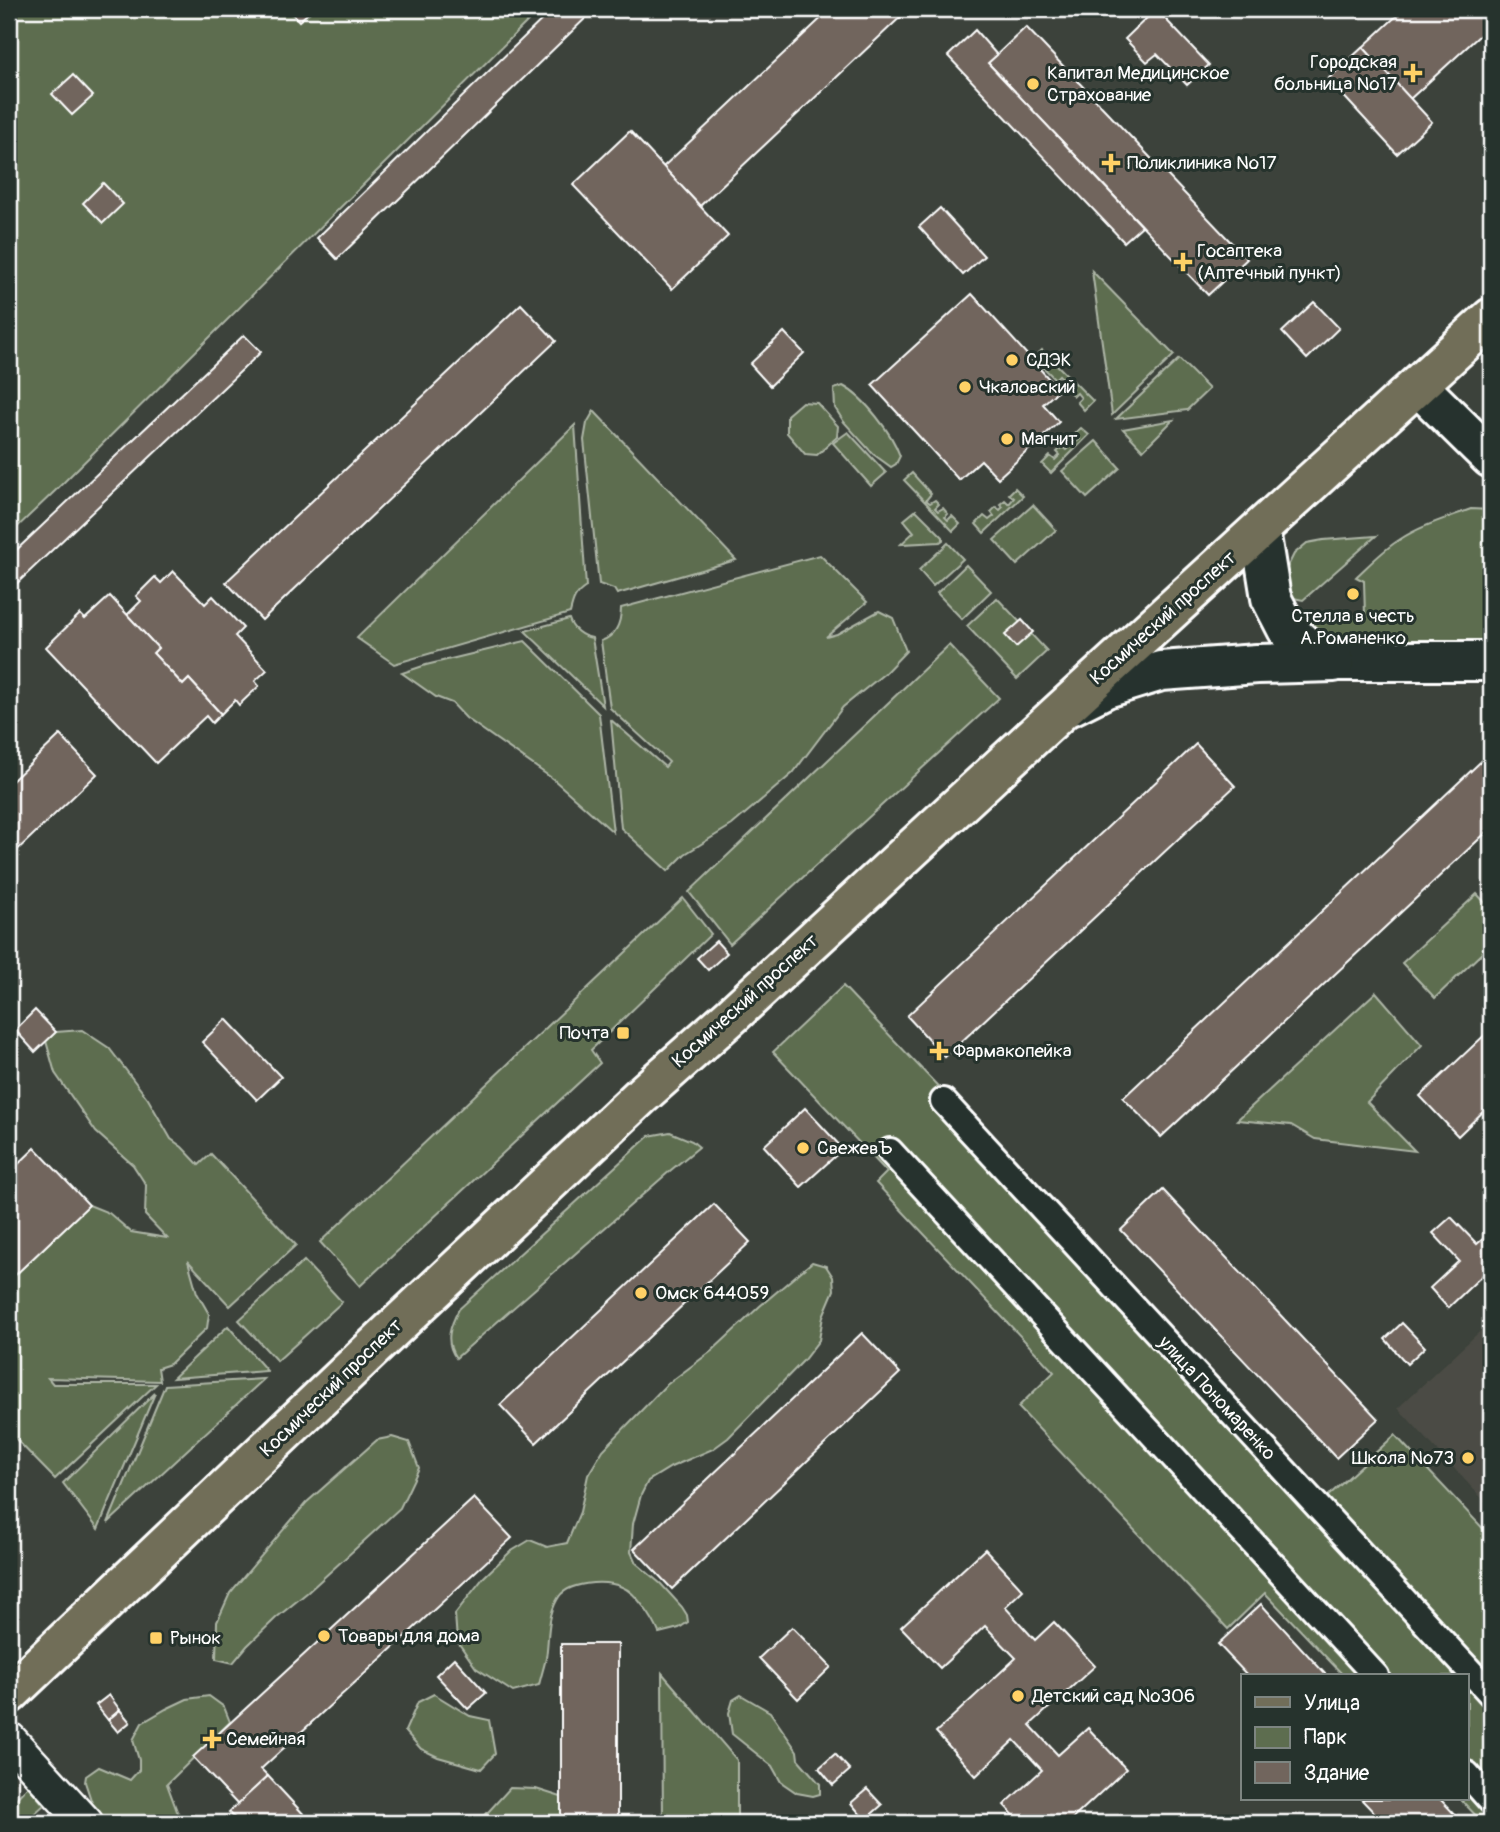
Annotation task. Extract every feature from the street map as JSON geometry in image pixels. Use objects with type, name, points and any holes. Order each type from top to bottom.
[{"type":"main road","name":"Космический проспект","points":[[9,1694],[622,1113],[1491,318]]},
{"type":"main road","points":[[1418,386],[1491,458]]},
{"type":"main road","points":[[1260,530],[1271,598],[1287,629],[1310,651],[1337,662]]},
{"type":"main road","points":[[1061,711],[1106,688],[1161,671],[1257,664],[1491,661]]},
{"type":"street","name":"улица Пономаренко","points":[[943,1101],[1491,1694]]},
{"type":"street","points":[[890,1151],[1374,1674]]},
{"type":"street","points":[[9,1739],[86,1823]]},
{"type":"street","points":[[1468,1775],[1491,1801]]},
{"type":"shaded area","name":"Школа №73","points":[[1491,1321],[1491,1508],[1398,1408]]},
{"type":"green space","points":[[9,9],[540,9],[9,535]]},
{"type":"green space","points":[[1092,271],[1174,355],[1112,415]]},
{"type":"green space","points":[[1042,350],[1093,401],[1084,410],[1077,402],[1081,398],[1077,393],[1074,396],[1069,392],[1072,389],[1068,384],[1064,387],[1059,382],[1062,378],[1059,375],[1055,379],[1034,358]]},
{"type":"green space","points":[[1179,359],[1209,389],[1187,410],[1116,419]]},
{"type":"green space","points":[[843,386],[860,398],[884,427],[900,456],[896,464],[891,467],[873,454],[844,422],[835,408],[834,389]]},
{"type":"green space","points":[[802,402],[817,403],[838,426],[837,437],[817,455],[805,454],[787,433],[787,415]]},
{"type":"green space","points":[[594,411],[736,560],[617,594],[614,589],[599,584],[584,440],[587,423]]},
{"type":"green space","points":[[1173,420],[1143,450],[1123,429]]},
{"type":"green space","points":[[575,425],[586,587],[575,598],[570,613],[394,664],[357,638]]},
{"type":"green space","points":[[1081,428],[1089,435],[1051,473],[1042,464],[1050,456],[1055,460],[1060,455],[1057,452],[1062,447],[1066,450],[1069,447],[1066,444],[1071,440],[1075,443],[1080,439],[1075,433]]},
{"type":"green space","points":[[848,432],[886,473],[871,486],[833,443]]},
{"type":"green space","points":[[1096,441],[1120,468],[1087,498],[1062,471]]},
{"type":"green space","points":[[912,473],[931,494],[926,500],[930,503],[935,500],[939,504],[935,508],[938,511],[943,508],[948,514],[945,517],[948,520],[952,516],[960,524],[953,531],[904,480]]},
{"type":"green space","points":[[1015,488],[1023,496],[984,533],[976,524],[984,516],[989,520],[994,516],[991,512],[996,507],[1000,510],[1003,507],[1000,504],[1005,500],[1009,504],[1014,498],[1009,494]]},
{"type":"green space","points":[[1033,505],[1056,530],[1017,565],[994,540]]},
{"type":"green space","points":[[1471,509],[1491,510],[1491,648],[1348,646],[1304,629],[1323,615],[1365,616],[1364,581],[1356,577],[1407,535]]},
{"type":"green space","points":[[916,510],[943,540],[901,544],[914,532],[904,520]]},
{"type":"green space","points":[[1376,536],[1303,600],[1284,596],[1287,568],[1294,554],[1307,543]]},
{"type":"green space","points":[[948,543],[963,559],[933,586],[919,570]]},
{"type":"green space","points":[[820,555],[867,602],[826,637],[837,634],[879,611],[893,618],[906,651],[885,673],[843,707],[793,773],[732,825],[685,854],[668,871],[621,828],[611,720],[665,767],[669,762],[610,708],[601,641],[617,628],[621,608]]},
{"type":"green space","points":[[966,565],[991,591],[962,619],[937,593]]},
{"type":"green space","points":[[997,598],[1047,651],[1017,679],[967,626]]},
{"type":"green space","points":[[569,619],[577,632],[592,638],[603,706],[525,631]]},
{"type":"green space","points":[[525,641],[599,714],[613,832],[553,779],[466,718],[452,703],[436,697],[402,673]]},
{"type":"green space","points":[[949,645],[999,698],[730,944],[689,892]]},
{"type":"green space","points":[[1477,894],[1491,909],[1491,959],[1484,951],[1435,998],[1402,963]]},
{"type":"green space","points":[[683,898],[711,934],[591,1050],[600,1063],[360,1286],[320,1242]]},
{"type":"green space","points":[[843,986],[1327,1497],[1395,1435],[1491,1537],[1491,1823],[1483,1823],[1461,1800],[1468,1800],[1468,1674],[1342,1674],[1265,1593],[1228,1629],[1018,1407],[1054,1372],[876,1183],[887,1172],[773,1052]]},
{"type":"green space","points":[[1376,992],[1422,1045],[1367,1102],[1415,1151],[1315,1139],[1291,1125],[1237,1120]]},
{"type":"green space","points":[[82,1030],[109,1048],[148,1099],[171,1139],[199,1165],[211,1154],[296,1245],[230,1306],[188,1261],[197,1293],[209,1314],[207,1328],[170,1364],[158,1368],[160,1381],[48,1378],[53,1384],[156,1384],[55,1479],[9,1432],[9,1281],[89,1205],[109,1213],[131,1232],[167,1238],[145,1215],[146,1185],[133,1165],[96,1132],[55,1073],[46,1041],[56,1032]]},
{"type":"green space","points":[[670,1132],[692,1141],[699,1147],[456,1358],[449,1340],[459,1309],[649,1136]]},
{"type":"green space","points":[[304,1261],[342,1302],[277,1361],[239,1320]]},
{"type":"green space","points":[[812,1262],[826,1266],[833,1277],[834,1290],[823,1316],[819,1340],[803,1361],[728,1438],[713,1449],[671,1467],[648,1481],[641,1495],[633,1524],[631,1552],[636,1563],[661,1584],[682,1607],[688,1622],[679,1628],[659,1633],[633,1594],[622,1587],[606,1583],[586,1584],[569,1589],[557,1600],[550,1621],[546,1658],[539,1685],[513,1692],[476,1668],[457,1641],[455,1614],[484,1577],[510,1552],[530,1540],[547,1547],[567,1543],[580,1512],[588,1475],[603,1450],[665,1386],[713,1350]]},
{"type":"green space","points":[[228,1326],[267,1371],[173,1378]]},
{"type":"green space","points":[[264,1379],[108,1523],[165,1385]]},
{"type":"green space","points":[[155,1393],[98,1529],[63,1483]]},
{"type":"green space","points":[[392,1437],[409,1442],[419,1468],[400,1508],[276,1618],[233,1663],[216,1659],[217,1622],[230,1593],[306,1503],[377,1440]]},
{"type":"green space","points":[[662,1673],[737,1760],[737,1823],[663,1823]]},
{"type":"green space","points":[[434,1694],[470,1716],[489,1720],[495,1754],[481,1769],[438,1757],[421,1749],[405,1731],[418,1702]]},
{"type":"green space","points":[[741,1695],[770,1712],[797,1751],[798,1759],[820,1784],[820,1794],[813,1796],[797,1793],[781,1782],[772,1766],[732,1734],[729,1713],[733,1700]]},
{"type":"green space","points":[[209,1696],[224,1707],[230,1722],[167,1784],[177,1811],[186,1823],[111,1823],[94,1809],[85,1782],[86,1776],[99,1767],[130,1780],[139,1770],[133,1740],[142,1723],[187,1699]]},
{"type":"green space","points":[[28,1786],[44,1805],[24,1823],[9,1823],[9,1806]]},
{"type":"green space","points":[[510,1788],[536,1789],[561,1797],[561,1823],[478,1823]]},
{"type":"building","points":[[288,9],[313,9],[299,21]]},
{"type":"building","points":[[553,9],[595,9],[337,259],[317,238]]},
{"type":"building","points":[[831,9],[909,9],[700,206],[663,167]]},
{"type":"building","points":[[1156,9],[1209,65],[1187,85],[1157,54],[1147,62],[1125,39]]},
{"type":"building","name":"Городская больница №17","points":[[1404,9],[1491,9],[1491,25],[1410,99],[1363,47]]},
{"type":"building","points":[[1026,27],[1247,259],[1208,295],[988,63]]},
{"type":"building","points":[[975,30],[997,55],[988,63],[1142,226],[1124,242],[948,56]]},
{"type":"building","points":[[1363,47],[1432,122],[1397,154],[1328,79]]},
{"type":"building","points":[[73,75],[93,96],[72,115],[52,94]]},
{"type":"building","points":[[630,131],[728,236],[672,289],[573,185]]},
{"type":"building","points":[[103,183],[123,204],[103,223],[83,203]]},
{"type":"building","points":[[940,208],[984,256],[963,275],[919,227]]},
{"type":"building","name":"Чкаловский","points":[[972,294],[1059,390],[1043,404],[1059,422],[998,478],[981,460],[959,480],[872,385]]},
{"type":"building","points":[[1314,302],[1339,328],[1307,359],[1282,332]]},
{"type":"building","points":[[521,304],[556,341],[262,620],[226,582]]},
{"type":"building","points":[[784,332],[804,353],[770,386],[750,364]]},
{"type":"building","points":[[244,335],[261,352],[9,591],[9,557]]},
{"type":"building","points":[[173,571],[205,604],[213,596],[243,628],[235,636],[267,670],[255,681],[259,686],[239,705],[235,700],[221,714],[189,679],[183,685],[153,653],[158,648],[127,615],[141,601],[136,596],[155,577],[161,583]]},
{"type":"building","points":[[110,596],[158,648],[153,653],[183,685],[189,679],[221,714],[212,723],[206,716],[156,763],[46,647],[80,614],[85,619]]},
{"type":"building","points":[[1022,620],[1033,632],[1016,647],[1005,635]]},
{"type":"building","points":[[60,735],[97,774],[9,858],[9,784]]},
{"type":"building","points":[[1196,744],[1235,786],[945,1057],[907,1016]]},
{"type":"building","points":[[1491,752],[1491,828],[1161,1137],[1123,1098]]},
{"type":"building","points":[[716,941],[727,953],[708,970],[697,958]]},
{"type":"building","points":[[35,1010],[56,1032],[35,1052],[15,1030]]},
{"type":"building","points":[[226,1019],[281,1077],[257,1100],[202,1042]]},
{"type":"building","points":[[1491,1029],[1491,1104],[1458,1136],[1420,1096]]},
{"type":"building","name":"СвежевЪ","points":[[805,1108],[843,1149],[801,1187],[764,1146]]},
{"type":"building","points":[[35,1148],[89,1205],[9,1281],[9,1173]]},
{"type":"building","points":[[1163,1190],[1378,1419],[1336,1458],[1121,1230]]},
{"type":"building","points":[[714,1204],[750,1242],[536,1443],[500,1405]]},
{"type":"building","points":[[1451,1217],[1477,1244],[1486,1236],[1491,1241],[1491,1267],[1448,1308],[1430,1288],[1459,1261],[1433,1233]]},
{"type":"building","points":[[1402,1323],[1425,1347],[1407,1364],[1385,1339]]},
{"type":"building","points":[[862,1333],[900,1373],[672,1589],[634,1549]]},
{"type":"building","points":[[474,1498],[512,1538],[261,1769],[268,1776],[238,1805],[193,1757]]},
{"type":"building","name":"Детский сад №306","points":[[985,1549],[1023,1590],[1005,1607],[1035,1640],[1054,1622],[1095,1666],[1030,1725],[1058,1755],[1088,1728],[1126,1769],[1068,1823],[1021,1823],[1004,1805],[1042,1770],[1014,1740],[976,1776],[936,1732],[1016,1658],[985,1626],[940,1668],[901,1627]]},
{"type":"building","points":[[1261,1604],[1325,1674],[1246,1674],[1218,1644]]},
{"type":"building","points":[[792,1627],[831,1667],[798,1699],[759,1658]]},
{"type":"building","points":[[561,1644],[618,1644],[618,1823],[561,1823]]},
{"type":"building","points":[[454,1658],[486,1693],[468,1709],[436,1675]]},
{"type":"building","points":[[109,1695],[120,1710],[108,1720],[96,1705]]},
{"type":"building","points":[[120,1710],[130,1722],[118,1732],[108,1720]]},
{"type":"building","points":[[835,1754],[850,1770],[833,1785],[819,1768]]},
{"type":"building","points":[[268,1776],[312,1823],[239,1823],[229,1812]]},
{"type":"building","points":[[867,1789],[882,1805],[865,1820],[851,1803]]},
{"type":"building","points":[[1362,1800],[1441,1800],[1463,1823],[1384,1823]]},
{"type":"place","name":"Городская больница №17","points":[[1413,73]]},
{"type":"place","name":"Капитал Медицинское Страхование","points":[[1033,84]]},
{"type":"place","name":"Поликлиника №17","points":[[1111,163]]},
{"type":"place","name":"Госаптека (Аптечный пункт)","points":[[1183,262]]},
{"type":"place","name":"СДЭК","points":[[1012,360]]},
{"type":"place","name":"Чкаловский","points":[[965,387]]},
{"type":"place","name":"Магнит","points":[[1007,439]]},
{"type":"place","name":"Стелла в честь А.Романенко","points":[[1353,594]]},
{"type":"place","name":"Почта","points":[[623,1033]]},
{"type":"place","name":"Фармакопейка","points":[[939,1051]]},
{"type":"place","name":"СвежевЪ","points":[[803,1148]]},
{"type":"place","name":"Омск 644059","points":[[641,1293]]},
{"type":"place","name":"Школа №73","points":[[1468,1458]]},
{"type":"place","name":"Товары для дома","points":[[324,1636]]},
{"type":"place","name":"Рынок","points":[[156,1638]]},
{"type":"place","name":"Детский сад №306","points":[[1018,1696]]},
{"type":"place","name":"Семейная","points":[[212,1739]]}]
